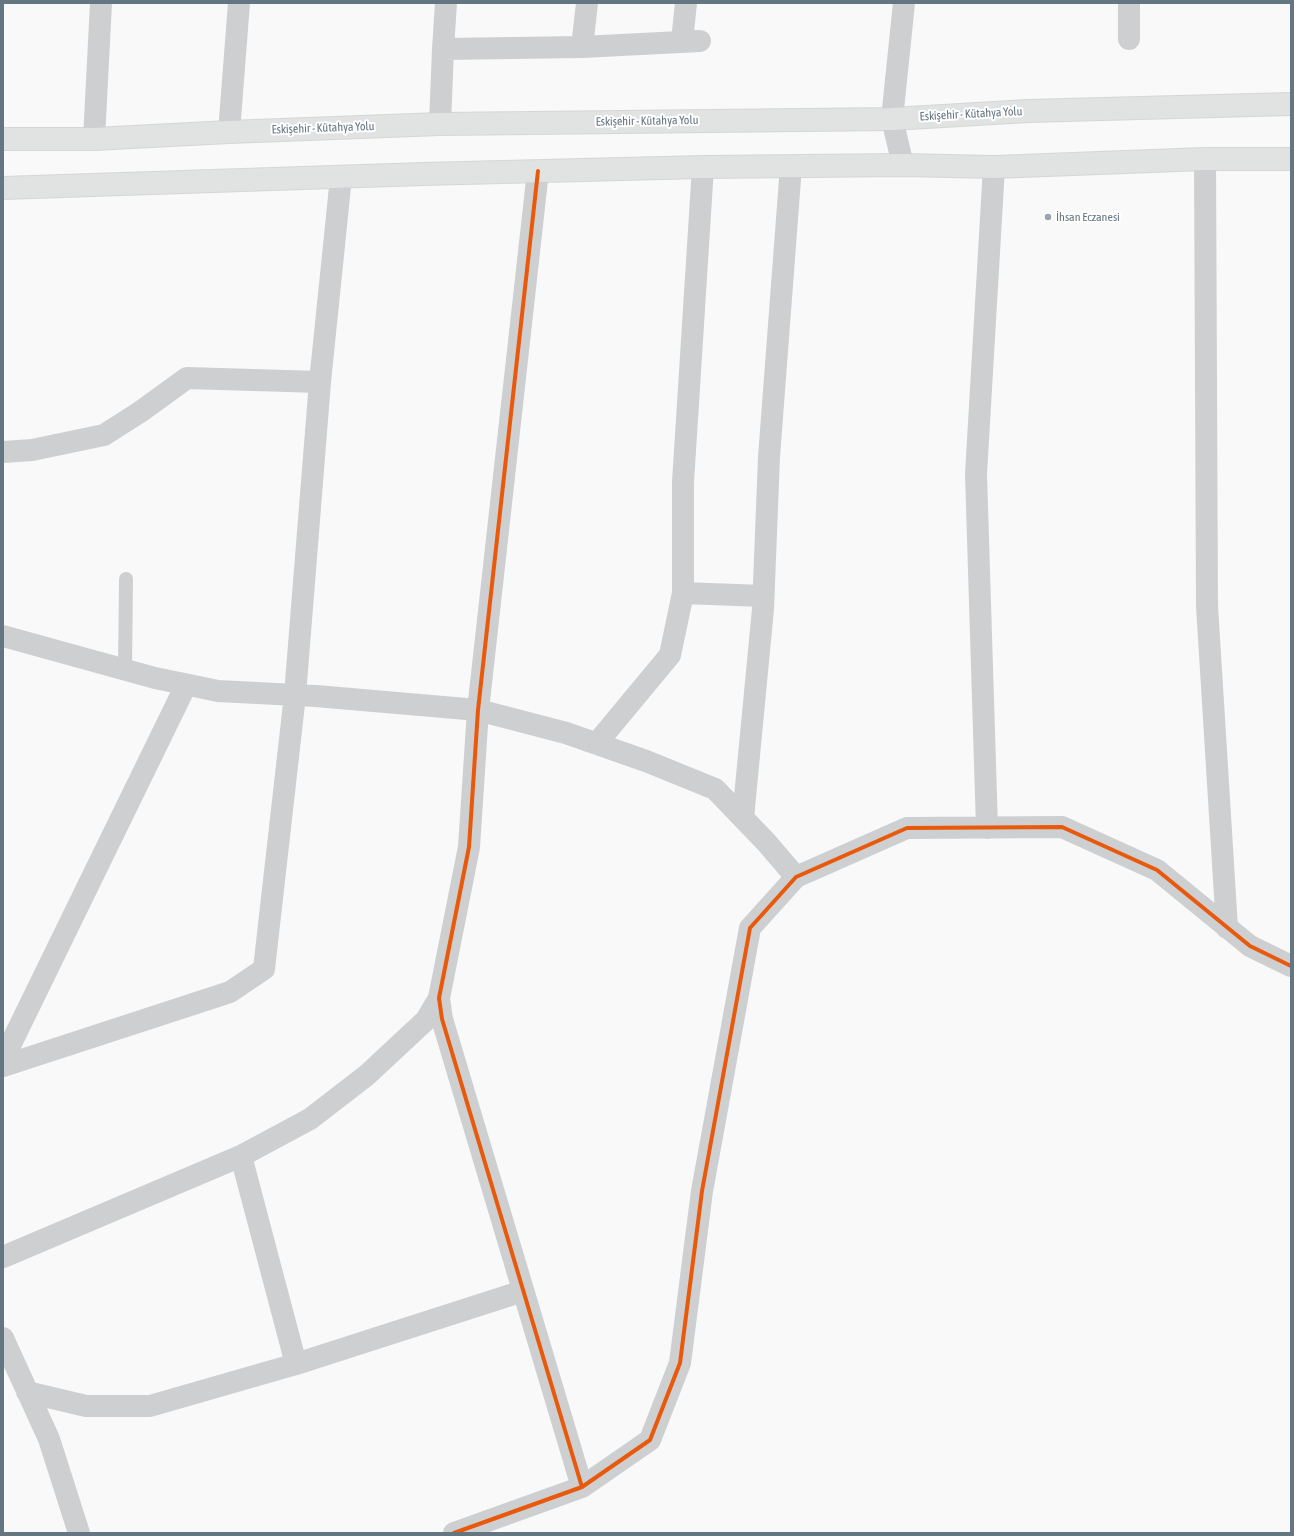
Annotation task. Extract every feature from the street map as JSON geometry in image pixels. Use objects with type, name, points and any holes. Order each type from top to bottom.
[{"type":"highway","name":"Eskişehir - Kütahya Yolu","points":[[3,138],[94,139],[440,124],[892,118],[1028,111],[1291,104]]},
{"type":"highway","points":[[3,188],[703,167],[903,165],[994,167],[1205,159],[1291,159]]},
{"type":"street","points":[[94,139],[102,3]]},
{"type":"street","points":[[229,132],[239,3]]},
{"type":"street","points":[[440,124],[446,3]]},
{"type":"street","points":[[582,47],[587,3]]},
{"type":"street","points":[[443,49],[582,47],[691,41],[686,3]]},
{"type":"street","points":[[903,165],[892,118],[904,3]]},
{"type":"street","points":[[1129,3],[1129,39]]},
{"type":"street","points":[[1205,159],[1207,606],[1227,928]]},
{"type":"street","points":[[743,818],[763,596],[769,457],[791,166]]},
{"type":"street","points":[[597,743],[670,655],[683,592],[683,482],[703,167]]},
{"type":"street","points":[[987,828],[976,474],[994,167]]},
{"type":"street","points":[[3,1257],[241,1156],[310,1119],[367,1076],[426,1020],[439,998],[469,847],[478,710],[538,171]]},
{"type":"street","points":[[3,1066],[230,992],[264,969],[296,695],[320,382],[341,177]]},
{"type":"street","points":[[3,452],[32,450],[104,435],[140,412],[187,378],[320,382]]},
{"type":"street","points":[[683,592],[763,596]]},
{"type":"street","points":[[3,636],[125,670],[218,691],[296,695],[478,710],[566,733],[597,743],[715,789],[766,842],[796,877]]},
{"type":"street","points":[[3,1060],[186,685]]},
{"type":"street","points":[[454,1533],[582,1487],[650,1440],[680,1363],[702,1191],[750,928],[796,877],[907,828],[1062,827],[1157,870],[1250,946],[1291,966]]},
{"type":"street","points":[[439,998],[442,1019],[582,1487]]},
{"type":"street","points":[[241,1156],[296,1364]]},
{"type":"street","points":[[27,1392],[86,1406],[150,1406],[296,1364],[523,1291]]},
{"type":"street","points":[[3,1338],[49,1440],[79,1533]]},
{"type":"lane","points":[[125,670],[126,579]]},
{"type":"cycle path","points":[[454,1533],[582,1487],[442,1019],[439,998],[469,847],[478,710],[538,171]]},
{"type":"cycle path","points":[[582,1487],[650,1440],[680,1363],[702,1191],[750,928],[796,877],[907,828],[1062,827],[1157,870],[1250,946],[1291,966]]},
{"type":"place","name":"İhsan Eczanesi","points":[[1048,217]]}]
